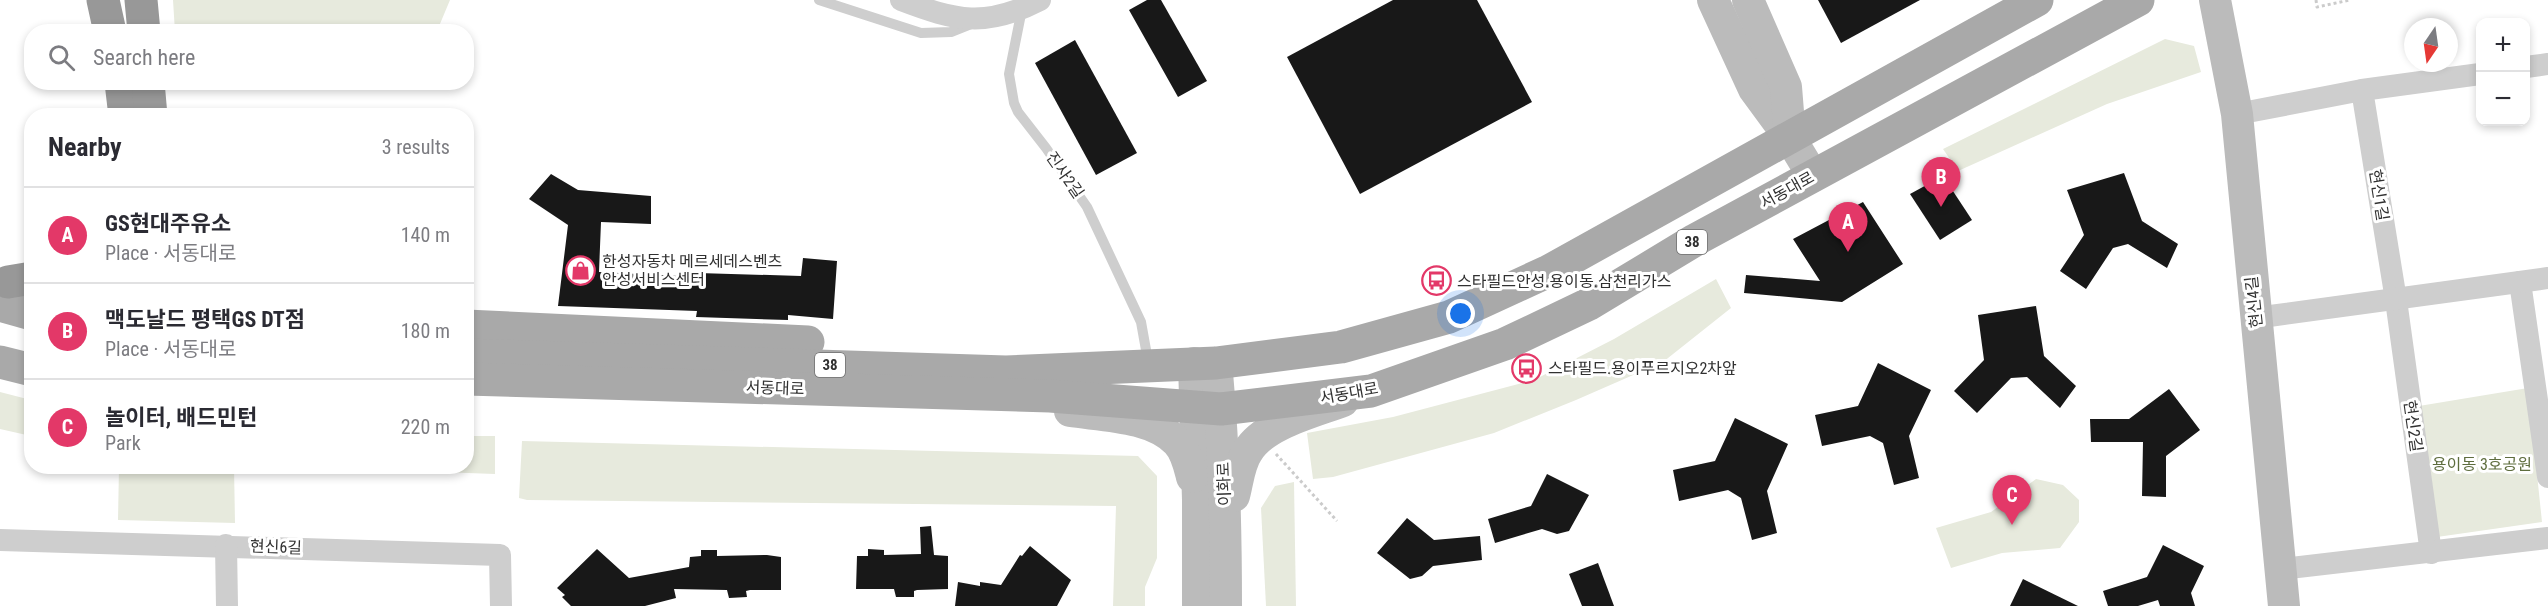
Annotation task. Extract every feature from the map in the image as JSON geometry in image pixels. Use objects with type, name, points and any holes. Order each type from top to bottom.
[{"type":"highway","points":[[103,0],[108,24]]},
{"type":"highway","points":[[141,0],[143,24]]},
{"type":"highway","points":[[114,108],[118,90]]},
{"type":"highway","points":[[120,90],[124,108]]},
{"type":"highway","points":[[149,90],[150,108]]},
{"type":"main road","name":"서동대로","points":[[474,355],[1006,372],[1205,363],[1341,347],[1449,317],[1549,271],[2037,0]]},
{"type":"main road","name":"서동대로","points":[[474,379],[1050,396],[1199,408],[1371,391],[1505,344],[1589,303],[1695,240],[2138,0]]},
{"type":"main road","points":[[14,287],[24,302]]},
{"type":"main road","points":[[474,326],[1205,363]]},
{"type":"main road","points":[[0,327],[24,334]]},
{"type":"main road","points":[[0,362],[24,368]]},
{"type":"main road","points":[[474,400],[1070,411],[1199,408]]},
{"type":"street","points":[[901,0],[955,17],[981,20],[1031,5]]},
{"type":"street","points":[[1713,0],[1754,89],[1790,138],[1813,176]]},
{"type":"street","points":[[1748,0],[1786,87],[1790,138]]},
{"type":"street","name":"현신4길","points":[[2215,0],[2237,114],[2284,606]]},
{"type":"street","points":[[2530,67],[2548,64]]},
{"type":"street","points":[[2237,114],[2362,90],[2476,75]]},
{"type":"street","name":"현신1길","points":[[2362,90],[2396,300]]},
{"type":"street","points":[[2255,318],[2548,278]]},
{"type":"street","points":[[2520,282],[2548,477]]},
{"type":"street","name":"현신2길","points":[[2396,300],[2431,553]]},
{"type":"street","points":[[1198,606],[1199,408],[1205,363]]},
{"type":"street","points":[[1226,536],[1242,462],[1248,449],[1260,436],[1300,417],[1371,391]]},
{"type":"street","name":"이화로","points":[[1199,408],[1226,536],[1226,606]]},
{"type":"street","points":[[1070,411],[1137,422],[1163,430],[1179,444],[1188,460],[1198,501]]},
{"type":"street","points":[[2282,569],[2548,538]]},
{"type":"street","name":"현신6길","points":[[0,540],[500,555],[501,606]]},
{"type":"street","points":[[226,545],[227,606]]},
{"type":"lane","points":[[819,0],[921,33],[951,32],[981,20]]},
{"type":"lane","name":"진사2길","points":[[1031,5],[1009,74],[1014,103],[1018,112],[1087,207],[1141,322],[1148,361]]},
{"type":"path","points":[[2316,0],[2317,7],[2350,0]]},
{"type":"path","points":[[1260,436],[1337,521]]},
{"type":"green space","points":[[173,0],[450,0],[440,24],[174,24]]},
{"type":"green space","points":[[2165,39],[2194,46],[2201,72],[2107,104],[1958,171],[1943,149]]},
{"type":"green space","points":[[1716,279],[1731,308],[1663,362],[1494,433],[1333,477],[1313,479],[1307,433],[1393,417],[1534,380],[1614,339]]},
{"type":"green space","name":"용이동 3호공원","points":[[2528,388],[2542,522],[2437,537],[2419,406]]},
{"type":"green space","points":[[0,392],[24,398],[24,434],[0,429]]},
{"type":"green space","points":[[474,436],[495,436],[495,474],[474,473]]},
{"type":"green space","points":[[522,441],[1138,456],[1157,476],[1157,558],[1145,587],[1145,606],[1113,606],[1116,506],[527,500],[519,498]]},
{"type":"green space","points":[[119,474],[234,474],[235,523],[118,520]]},
{"type":"green space","points":[[2036,479],[2063,485],[2079,500],[2079,522],[2060,548],[2002,553],[1951,568],[1936,528],[1991,512]]},
{"type":"green space","points":[[1294,482],[1296,606],[1266,606],[1261,508],[1275,486]]},
{"type":"building","points":[[1147,0],[1161,0],[1207,81],[1178,97],[1129,10]]},
{"type":"building","points":[[1393,0],[1477,0],[1532,102],[1360,194],[1287,57]]},
{"type":"building","points":[[1818,0],[1920,0],[1841,43]]},
{"type":"building","points":[[1075,40],[1137,153],[1096,175],[1035,63]]},
{"type":"building","points":[[2124,173],[2142,221],[2178,244],[2167,268],[2128,244],[2113,248],[2086,289],[2060,271],[2084,235],[2067,190]]},
{"type":"building","points":[[551,174],[578,190],[651,196],[651,224],[601,222],[599,272],[698,277],[698,273],[801,276],[803,258],[837,261],[833,319],[788,315],[788,320],[696,317],[697,311],[558,306],[568,225],[529,199]]},
{"type":"building","points":[[1943,176],[1972,220],[1940,240],[1910,194]]},
{"type":"building","points":[[1863,202],[1903,264],[1842,302],[1744,293],[1746,275],[1820,281],[1793,239]]},
{"type":"building","points":[[2036,306],[2044,356],[2076,386],[2060,408],[2027,377],[2011,378],[1977,413],[1954,391],[1984,360],[1978,315]]},
{"type":"building","points":[[1878,363],[1931,390],[1909,436],[1919,478],[1894,485],[1883,443],[1870,436],[1822,446],[1815,415],[1858,406]]},
{"type":"building","points":[[2169,389],[2200,430],[2166,456],[2166,497],[2142,496],[2143,442],[2091,442],[2090,419],[2129,419]]},
{"type":"building","points":[[1735,418],[1788,444],[1767,491],[1777,533],[1752,540],[1741,498],[1728,490],[1679,501],[1673,470],[1715,461]]},
{"type":"building","points":[[1547,474],[1589,495],[1569,531],[1557,534],[1542,529],[1495,543],[1488,519],[1531,506]]},
{"type":"building","points":[[1407,518],[1434,540],[1480,536],[1482,560],[1433,566],[1422,576],[1410,579],[1377,553]]},
{"type":"building","points":[[931,526],[934,555],[948,556],[948,589],[917,590],[914,591],[914,597],[896,597],[894,589],[856,589],[857,556],[868,556],[868,549],[884,550],[884,555],[921,554],[920,527]]},
{"type":"building","points":[[2163,545],[2204,566],[2191,593],[2195,606],[2160,606],[2158,600],[2138,606],[2108,606],[2103,591],[2147,577]]},
{"type":"building","points":[[1030,546],[1071,580],[1057,606],[955,606],[958,582],[980,586],[980,582],[1001,585],[1020,555],[1022,556]]},
{"type":"building","points":[[597,549],[629,578],[689,567],[690,557],[701,556],[701,550],[717,550],[717,556],[781,557],[781,590],[750,590],[746,591],[747,597],[729,598],[727,590],[674,589],[676,598],[645,606],[571,606],[562,597],[565,595],[557,588]]},
{"type":"building","points":[[1598,563],[1614,606],[1582,606],[1569,574]]},
{"type":"building","points":[[2023,579],[2078,606],[2010,606]]},
{"type":"place","name":"맥도날드 평택GS DT점","points":[[1941,207]]},
{"type":"place","name":"GS현대주유소","points":[[1848,252]]},
{"type":"place","name":"한성자동차 메르세데스벤츠 안성서비스센터","points":[[581,270]]},
{"type":"place","name":"스타필드안성.용이동.삼천리가스","points":[[1436,281]]},
{"type":"place","name":"스타필드.용이푸르지오2차앞","points":[[1527,368]]},
{"type":"place","name":"놀이터, 배드민턴","points":[[2012,525]]}]
